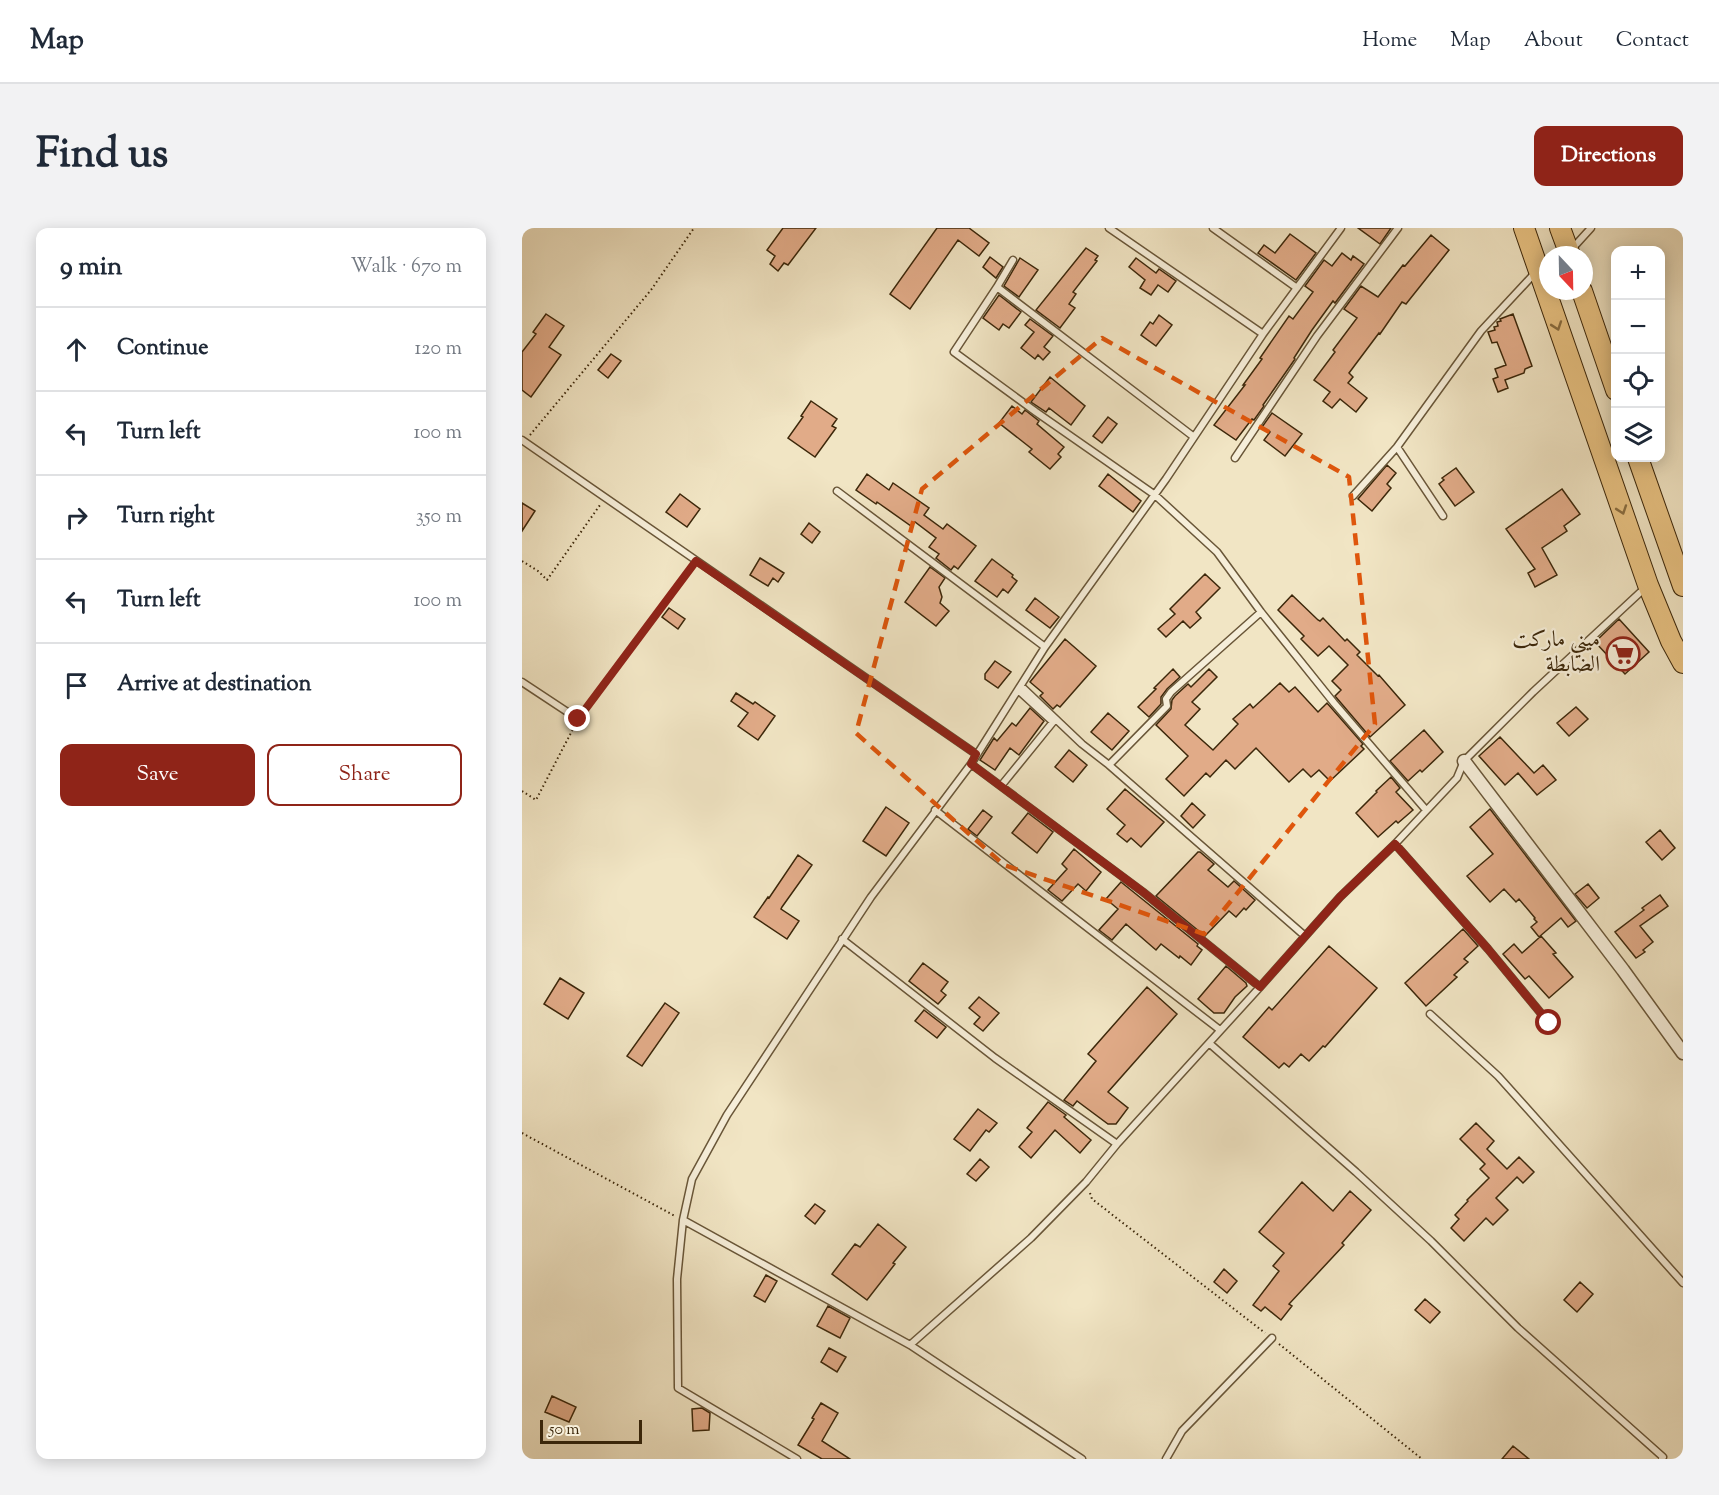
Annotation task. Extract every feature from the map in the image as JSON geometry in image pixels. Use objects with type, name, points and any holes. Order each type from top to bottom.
[{"type":"highway","points":[[1524,228],[1648,585],[1671,641],[1683,663]]},
{"type":"highway","points":[[1560,228],[1566,246]]},
{"type":"highway","points":[[1585,300],[1611,375]]},
{"type":"highway","points":[[1639,462],[1682,581]]},
{"type":"street","points":[[1464,761],[1683,1053]]},
{"type":"lane","points":[[1109,228],[1263,334]]},
{"type":"lane","points":[[1213,228],[1297,288]]},
{"type":"lane","points":[[796,1459],[678,1388],[677,1279],[683,1220],[692,1179],[727,1115],[842,939],[971,764],[1045,647],[1155,495],[1263,334],[1341,228]]},
{"type":"lane","points":[[1235,458],[1317,336],[1398,228]]},
{"type":"lane","points":[[1576,246],[1591,228]]},
{"type":"lane","points":[[1013,260],[954,352],[1155,495],[1217,552],[1261,612],[1334,703],[1426,810]]},
{"type":"lane","points":[[1353,496],[1397,447],[1482,331],[1538,271]]},
{"type":"lane","points":[[997,286],[1194,437]]},
{"type":"lane","points":[[523,441],[976,754]]},
{"type":"lane","points":[[1397,447],[1443,516]]},
{"type":"lane","points":[[837,491],[1045,647]]},
{"type":"lane","points":[[910,1345],[1031,1238],[1086,1182],[1117,1144],[1340,897],[1395,844],[1457,778],[1464,761],[1533,692],[1648,585]]},
{"type":"lane","points":[[1109,765],[1167,706],[1166,699],[1171,692],[1261,612]]},
{"type":"lane","points":[[522,682],[578,719]]},
{"type":"lane","points":[[1019,688],[1305,936]]},
{"type":"lane","points":[[1001,786],[1053,722],[1019,688]]},
{"type":"lane","points":[[971,764],[1143,892],[1260,987]]},
{"type":"lane","points":[[935,810],[1220,1030]]},
{"type":"lane","points":[[1395,844],[1488,949],[1549,1023]]},
{"type":"lane","points":[[842,939],[995,1058],[1117,1144]]},
{"type":"lane","points":[[1430,1014],[1498,1076],[1683,1283]]},
{"type":"lane","points":[[1209,1042],[1356,1172],[1431,1241],[1518,1328],[1663,1458]]},
{"type":"lane","points":[[683,1220],[910,1345],[1082,1459]]},
{"type":"lane","points":[[1166,1459],[1182,1431],[1272,1338]]},
{"type":"path","points":[[523,441],[651,290],[694,228]]},
{"type":"path","points":[[522,561],[547,580],[605,498]]},
{"type":"path","points":[[522,791],[536,800],[578,719],[696,561]]},
{"type":"path","points":[[522,1133],[683,1220]]},
{"type":"path","points":[[1086,1182],[1092,1199],[1272,1338],[1422,1459]]},
{"type":"highlighted area","points":[[1102,338],[1349,477],[1375,724],[1204,934],[1004,865],[856,733],[922,489]]},
{"type":"building","points":[[783,228],[816,228],[788,265],[784,263],[778,271],[770,264],[775,256],[767,250]]},
{"type":"building","points":[[937,228],[969,228],[989,243],[979,256],[958,240],[910,309],[890,294]]},
{"type":"building","points":[[1358,228],[1391,228],[1380,244]]},
{"type":"building","points":[[1290,234],[1316,253],[1296,280],[1258,253],[1264,245],[1275,253]]},
{"type":"building","points":[[1431,235],[1449,250],[1406,304],[1402,302],[1349,373],[1353,377],[1348,383],[1367,398],[1356,412],[1340,399],[1332,408],[1323,401],[1330,392],[1314,380],[1357,318],[1344,309],[1361,286],[1378,297]]},
{"type":"building","points":[[1086,248],[1098,256],[1095,260],[1097,261],[1073,292],[1076,294],[1069,304],[1075,308],[1060,328],[1036,310]]},
{"type":"building","points":[[1342,253],[1351,260],[1353,256],[1364,264],[1335,303],[1333,301],[1264,406],[1236,440],[1214,425],[1245,385],[1243,385],[1289,316],[1293,319],[1313,292],[1305,286],[1324,260],[1332,266]]},
{"type":"building","points":[[990,257],[1003,267],[996,278],[983,267]]},
{"type":"building","points":[[1020,258],[1038,270],[1019,297],[1004,286]]},
{"type":"building","points":[[1136,258],[1156,273],[1159,269],[1176,281],[1168,292],[1158,285],[1151,295],[1140,288],[1145,280],[1129,267]]},
{"type":"building","points":[[999,295],[1021,312],[1009,328],[1003,324],[999,330],[983,318]]},
{"type":"building","points":[[546,314],[564,326],[549,347],[561,355],[531,397],[522,390],[522,352],[536,334],[533,332]]},
{"type":"building","points":[[1513,314],[1532,366],[1525,369],[1524,373],[1505,380],[1508,388],[1498,392],[1493,379],[1498,377],[1495,369],[1506,365],[1497,342],[1492,343],[1488,332],[1495,330],[1494,327],[1498,326],[1497,322],[1501,321],[1500,319]]},
{"type":"building","points":[[1159,315],[1172,325],[1156,346],[1141,335],[1150,322],[1153,324]]},
{"type":"building","points":[[1030,319],[1053,336],[1044,347],[1050,352],[1043,360],[1038,355],[1035,359],[1021,348],[1034,332],[1025,325]]},
{"type":"building","points":[[611,354],[621,361],[608,378],[598,370]]},
{"type":"building","points":[[1050,377],[1085,406],[1071,425],[1049,408],[1046,412],[1031,402]]},
{"type":"building","points":[[811,401],[837,419],[832,426],[836,428],[815,457],[788,438]]},
{"type":"building","points":[[1012,406],[1022,414],[1025,410],[1039,421],[1037,424],[1064,447],[1058,454],[1061,457],[1050,469],[1029,452],[1032,449],[999,423]]},
{"type":"building","points":[[1272,413],[1302,434],[1285,456],[1264,440],[1270,432],[1262,427]]},
{"type":"building","points":[[1108,417],[1117,424],[1102,443],[1093,436]]},
{"type":"building","points":[[1387,465],[1396,473],[1387,484],[1391,488],[1372,511],[1358,499]]},
{"type":"building","points":[[1456,468],[1474,492],[1455,506],[1439,484],[1444,480],[1442,478]]},
{"type":"building","points":[[867,474],[889,490],[893,483],[929,508],[924,515],[943,529],[947,524],[976,546],[958,569],[954,566],[951,570],[936,558],[939,554],[929,547],[936,538],[915,522],[911,526],[856,490]]},
{"type":"building","points":[[1108,474],[1141,501],[1133,512],[1099,486]]},
{"type":"building","points":[[1562,489],[1580,514],[1564,526],[1567,531],[1542,548],[1557,575],[1535,587],[1528,573],[1535,569],[1506,529]]},
{"type":"building","points":[[680,494],[700,509],[687,527],[666,512]]},
{"type":"building","points":[[522,503],[535,511],[522,531]]},
{"type":"building","points":[[809,523],[820,532],[812,543],[801,534]]},
{"type":"building","points":[[760,558],[784,573],[778,582],[773,578],[768,586],[750,575]]},
{"type":"building","points":[[992,559],[1013,575],[1012,577],[1017,581],[1008,593],[1003,589],[997,597],[975,581]]},
{"type":"building","points":[[930,567],[945,578],[939,587],[942,597],[940,603],[949,611],[936,626],[905,602]]},
{"type":"building","points":[[1205,574],[1220,588],[1196,612],[1201,618],[1190,628],[1183,621],[1166,637],[1158,629],[1175,614],[1170,609]]},
{"type":"building","points":[[1292,595],[1318,620],[1323,618],[1345,641],[1347,639],[1360,652],[1357,655],[1379,675],[1405,705],[1370,737],[1335,696],[1341,690],[1332,681],[1348,665],[1329,646],[1318,656],[1301,639],[1304,636],[1278,610]]},
{"type":"building","points":[[1035,598],[1059,617],[1050,628],[1026,610]]},
{"type":"building","points":[[669,608],[685,619],[678,629],[662,617]]},
{"type":"building","points":[[1619,619],[1649,652],[1625,674],[1595,642]]},
{"type":"building","points":[[1065,639],[1096,666],[1060,707],[1057,705],[1053,709],[1040,696],[1043,693],[1030,682]]},
{"type":"building","points":[[995,661],[1011,672],[998,688],[985,679],[985,674]]},
{"type":"building","points":[[1173,669],[1180,677],[1167,689],[1161,697],[1161,704],[1149,717],[1138,707]]},
{"type":"building","points":[[1209,669],[1217,677],[1192,702],[1200,709],[1185,725],[1213,750],[1238,724],[1233,719],[1250,704],[1253,708],[1280,683],[1289,692],[1295,687],[1318,712],[1327,703],[1363,744],[1361,746],[1364,749],[1330,781],[1319,770],[1311,777],[1303,769],[1289,782],[1256,748],[1235,769],[1226,760],[1210,777],[1206,773],[1184,796],[1166,779],[1188,756],[1156,725],[1171,709],[1175,696],[1188,684],[1191,687]]},
{"type":"building","points":[[736,693],[753,704],[755,702],[775,716],[758,740],[738,726],[748,713],[731,701]]},
{"type":"building","points":[[1576,707],[1588,719],[1569,736],[1557,723]]},
{"type":"building","points":[[1030,708],[1044,721],[1019,755],[1010,748],[995,770],[980,760],[994,738],[997,741],[1012,723],[1016,726]]},
{"type":"building","points":[[1108,713],[1129,731],[1112,750],[1091,732]]},
{"type":"building","points":[[1424,730],[1443,752],[1422,772],[1420,770],[1408,781],[1390,761]]},
{"type":"building","points":[[1500,737],[1534,773],[1543,765],[1556,780],[1537,795],[1518,773],[1505,785],[1479,756]]},
{"type":"building","points":[[1069,750],[1087,765],[1073,782],[1055,767]]},
{"type":"building","points":[[1391,777],[1400,788],[1396,792],[1413,810],[1378,837],[1356,813]]},
{"type":"building","points":[[1125,789],[1164,822],[1141,847],[1131,838],[1127,842],[1117,834],[1125,825],[1107,809]]},
{"type":"building","points":[[1192,803],[1205,815],[1193,828],[1181,816]]},
{"type":"building","points":[[886,807],[909,823],[886,856],[863,841]]},
{"type":"building","points":[[1490,809],[1576,921],[1568,927],[1561,918],[1539,937],[1531,927],[1537,922],[1535,918],[1519,899],[1516,902],[1504,889],[1490,902],[1467,876],[1493,854],[1470,827]]},
{"type":"building","points":[[983,810],[992,817],[977,836],[968,829]]},
{"type":"building","points":[[1028,813],[1053,832],[1037,853],[1012,833]]},
{"type":"building","points":[[1660,830],[1675,848],[1662,860],[1646,842]]},
{"type":"building","points":[[1074,849],[1101,872],[1086,891],[1078,884],[1062,901],[1048,890],[1067,869],[1062,864]]},
{"type":"building","points":[[1198,852],[1214,864],[1208,870],[1228,887],[1234,881],[1255,900],[1236,917],[1229,911],[1205,936],[1156,896]]},
{"type":"building","points":[[798,855],[812,865],[781,909],[799,921],[787,939],[754,917]]},
{"type":"building","points":[[1121,882],[1198,944],[1197,946],[1202,950],[1191,965],[1161,944],[1156,950],[1126,924],[1112,940],[1099,930],[1118,909],[1106,899]]},
{"type":"building","points":[[1588,884],[1599,898],[1587,908],[1575,894]]},
{"type":"building","points":[[1660,895],[1668,906],[1640,926],[1653,942],[1636,958],[1615,932]]},
{"type":"building","points":[[1463,929],[1478,946],[1464,959],[1468,962],[1454,975],[1457,977],[1426,1006],[1405,983]]},
{"type":"building","points":[[1541,936],[1573,977],[1549,998],[1529,976],[1525,979],[1503,954],[1514,944],[1522,953]]},
{"type":"building","points":[[1329,946],[1377,988],[1325,1047],[1323,1046],[1309,1061],[1301,1054],[1289,1067],[1284,1063],[1279,1068],[1243,1037],[1269,1007],[1272,1010]]},
{"type":"building","points":[[923,963],[948,982],[941,991],[946,995],[938,1004],[909,981]]},
{"type":"building","points":[[1226,966],[1247,986],[1235,997],[1224,1013],[1214,1013],[1198,999]]},
{"type":"building","points":[[560,978],[584,993],[568,1019],[544,1004]]},
{"type":"building","points":[[1147,987],[1177,1014],[1108,1092],[1128,1108],[1116,1124],[1108,1124],[1077,1101],[1073,1106],[1064,1100],[1096,1061],[1088,1054]]},
{"type":"building","points":[[979,997],[999,1013],[983,1031],[974,1024],[980,1017],[969,1008]]},
{"type":"building","points":[[665,1003],[679,1013],[642,1066],[627,1056]]},
{"type":"building","points":[[924,1010],[946,1027],[937,1038],[915,1021]]},
{"type":"building","points":[[1048,1102],[1066,1115],[1064,1117],[1091,1140],[1080,1153],[1055,1130],[1031,1158],[1019,1147],[1032,1132],[1027,1128]]},
{"type":"building","points":[[978,1109],[997,1123],[989,1132],[986,1130],[970,1151],[954,1139]]},
{"type":"building","points":[[1476,1123],[1494,1141],[1487,1149],[1507,1169],[1519,1157],[1534,1172],[1523,1183],[1517,1177],[1496,1198],[1508,1210],[1493,1225],[1486,1218],[1464,1241],[1451,1228],[1459,1219],[1455,1215],[1489,1178],[1480,1169],[1485,1164],[1460,1139]]},
{"type":"building","points":[[980,1159],[989,1167],[976,1181],[967,1174]]},
{"type":"building","points":[[1302,1182],[1333,1211],[1350,1191],[1371,1210],[1342,1243],[1344,1245],[1289,1304],[1292,1306],[1281,1320],[1265,1307],[1261,1311],[1253,1305],[1279,1271],[1273,1266],[1284,1253],[1259,1232]]},
{"type":"building","points":[[815,1204],[825,1211],[815,1224],[805,1216]]},
{"type":"building","points":[[878,1224],[906,1247],[867,1300],[832,1274],[855,1244],[860,1247]]},
{"type":"building","points":[[1224,1269],[1237,1281],[1227,1293],[1214,1282]]},
{"type":"building","points":[[766,1275],[777,1281],[765,1302],[754,1296]]},
{"type":"building","points":[[1580,1282],[1593,1294],[1577,1312],[1564,1300]]},
{"type":"building","points":[[1425,1299],[1440,1312],[1430,1323],[1415,1310]]},
{"type":"building","points":[[828,1306],[850,1318],[840,1338],[817,1326]]},
{"type":"building","points":[[829,1348],[846,1357],[837,1372],[821,1362]]},
{"type":"building","points":[[552,1396],[576,1407],[569,1422],[545,1412]]},
{"type":"building","points":[[821,1403],[838,1413],[822,1441],[850,1459],[822,1459],[798,1445]]},
{"type":"building","points":[[702,1408],[710,1413],[709,1430],[693,1431],[692,1409]]},
{"type":"building","points":[[1513,1446],[1529,1459],[1502,1459]]},
{"type":"place","name":"ميني ماركت الضابطة","points":[[1623,654]]},
{"type":"route","points":[[578,719],[696,561],[976,754],[971,764],[1143,892],[1260,987],[1340,897],[1395,844],[1488,949],[1549,1023]]}]
